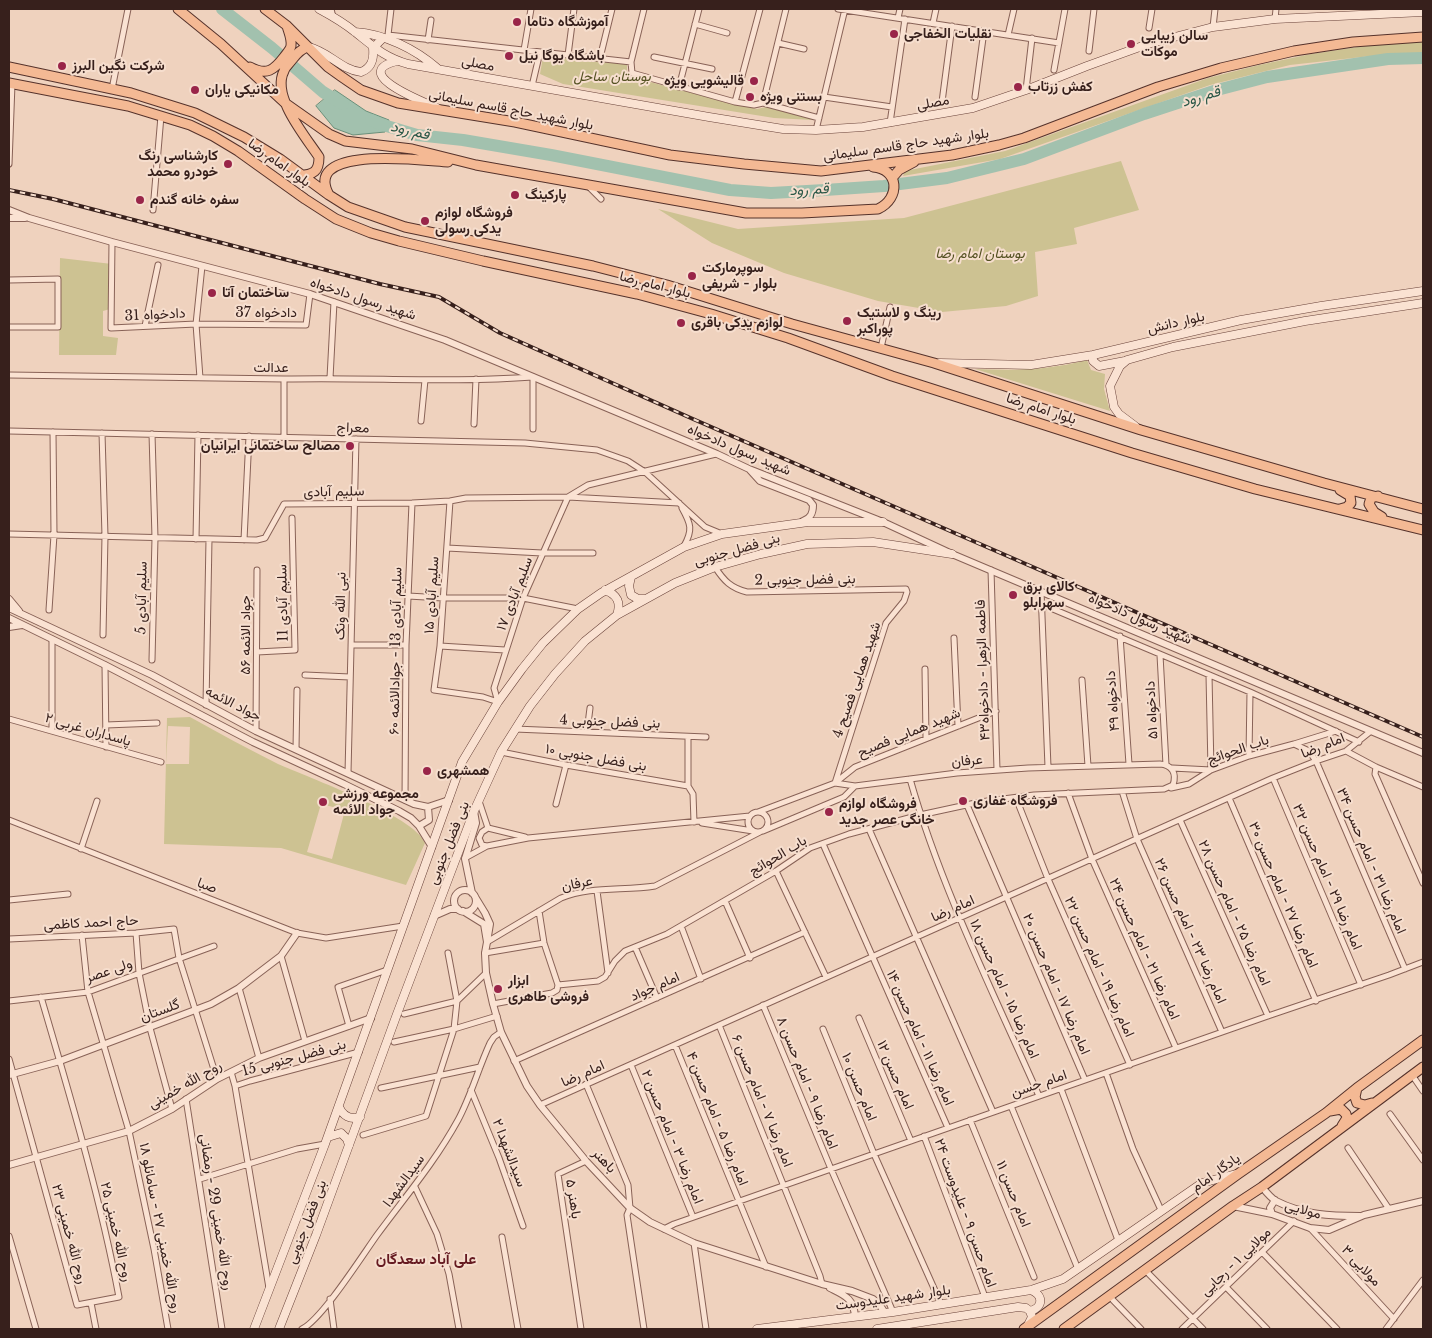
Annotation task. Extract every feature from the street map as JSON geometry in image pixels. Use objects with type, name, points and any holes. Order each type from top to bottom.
[{"type":"main road","points":[[178,9],[241,62],[285,103],[329,134],[345,141],[412,149],[470,163],[746,214],[871,209],[884,206],[892,198],[894,192],[892,178],[884,169],[862,166]]},
{"type":"main road","name":"بلوار شهید حاج قاسم سلیمانی","points":[[265,9],[286,25],[342,78],[361,90],[398,103],[515,122],[679,156],[821,171],[952,155],[1012,142],[1158,88],[1220,68],[1294,52],[1353,42],[1423,38]]},
{"type":"main road","name":"مصلی","points":[[319,9],[332,13],[373,48],[397,61],[773,128],[816,130],[890,123],[973,108],[1148,44],[1213,27],[1322,13],[1423,12]]},
{"type":"main road","points":[[286,25],[294,51]]},
{"type":"main road","points":[[356,32],[386,36],[427,59],[439,69]]},
{"type":"main road","points":[[241,62],[257,71],[263,72],[280,68],[294,51],[308,47],[327,54],[344,66],[361,72],[370,66],[373,60],[373,48],[386,36]]},
{"type":"main road","points":[[397,61],[385,65],[382,69],[385,81],[394,88],[443,110]]},
{"type":"main road","name":"بلوار امام رضا","points":[[9,67],[112,89],[166,103],[218,123],[280,159],[300,175],[348,207],[405,227],[617,272],[667,285],[792,324],[934,363],[1141,430],[1324,483],[1423,509]]},
{"type":"main road","points":[[280,68],[281,86],[285,103],[319,157],[319,165],[316,171],[309,175],[300,175]]},
{"type":"main road","name":"بلوار امام رضا","points":[[11,83],[128,106],[161,115],[190,126],[213,136],[238,151],[336,219],[371,233],[637,294],[711,314],[788,338],[892,376],[1132,453],[1255,490],[1423,530]]},
{"type":"main road","points":[[892,178],[904,167],[923,158]]},
{"type":"main road","points":[[329,195],[324,186],[325,174],[341,163],[355,160],[388,159],[470,163]]},
{"type":"main road","name":"بلوار دانش","points":[[934,363],[1031,365],[1093,355],[1241,320],[1321,306],[1423,292]]},
{"type":"main road","name":"بلوار دانش","points":[[1093,355],[1093,361],[1099,366],[1172,347],[1305,321],[1423,303]]},
{"type":"main road","points":[[1127,360],[1120,366],[1110,386],[1112,398],[1114,407],[1119,414],[1141,430]]},
{"type":"main road","points":[[1324,483],[1350,496],[1351,503],[1348,507],[1340,509]]},
{"type":"main road","points":[[1378,496],[1371,498],[1369,504],[1374,512],[1392,522]]},
{"type":"main road","name":"بنی فضل جنوبی","points":[[254,1329],[327,1140],[462,762],[498,702],[543,644],[578,609],[605,590],[684,547],[722,534],[798,523],[883,522]]},
{"type":"main road","name":"بنی فضل جنوبی","points":[[280,1329],[474,810],[514,729],[555,674],[585,641],[617,615],[675,583],[715,567],[807,544],[873,542],[952,554]]},
{"type":"main road","points":[[632,577],[629,586],[631,595],[638,599],[644,599]]},
{"type":"main road","points":[[605,590],[611,592],[620,604],[617,615]]},
{"type":"main road","name":"یادگار امام","points":[[1025,1329],[1238,1174],[1326,1113],[1423,1040]]},
{"type":"main road","points":[[1067,1328],[1233,1206],[1262,1187],[1423,1067]]},
{"type":"main road","points":[[1358,1088],[1355,1097],[1358,1103],[1364,1105],[1375,1102]]},
{"type":"main road","points":[[339,1107],[346,1116],[351,1118],[360,1117]]},
{"type":"main road","points":[[1326,1113],[1341,1109],[1346,1114],[1345,1122],[1336,1132]]},
{"type":"main road","points":[[327,1140],[341,1133],[347,1138],[349,1146]]},
{"type":"main road","name":"بلوار شهید علیدوست","points":[[757,1329],[889,1312],[1031,1290],[1064,1279],[1202,1183],[1238,1174]]},
{"type":"main road","points":[[1025,1329],[1032,1317],[1030,1311],[1035,1310],[1041,1301],[1040,1296],[1031,1290]]},
{"type":"main road","name":"بلوار شهید علیدوست","points":[[877,1329],[1018,1307],[1026,1308],[1030,1311]]},
{"type":"street","points":[[112,89],[128,9]]},
{"type":"street","points":[[391,9],[386,36],[631,62]]},
{"type":"street","points":[[524,50],[531,9]]},
{"type":"street","points":[[568,55],[574,9]]},
{"type":"street","points":[[600,58],[612,9]]},
{"type":"street","points":[[644,9],[631,62],[632,73],[735,102],[754,105],[763,103],[819,118]]},
{"type":"street","points":[[679,87],[699,9]]},
{"type":"street","points":[[735,102],[760,9]]},
{"type":"street","points":[[763,103],[786,9]]},
{"type":"street","points":[[838,9],[1059,43]]},
{"type":"street","points":[[816,130],[845,9]]},
{"type":"street","points":[[898,18],[900,9]]},
{"type":"street","points":[[933,23],[936,9]]},
{"type":"street","points":[[1008,35],[1014,9]]},
{"type":"street","points":[[1054,70],[1065,9]]},
{"type":"street","points":[[1089,51],[1094,9]]},
{"type":"street","points":[[1149,28],[1152,9]]},
{"type":"street","points":[[1213,27],[1215,9]]},
{"type":"street","points":[[1275,19],[1276,9]]},
{"type":"street","points":[[890,123],[904,19]]},
{"type":"street","points":[[428,40],[431,20]]},
{"type":"street","points":[[695,24],[727,33]]},
{"type":"street","points":[[942,102],[952,26]]},
{"type":"street","points":[[975,97],[984,31]]},
{"type":"street","points":[[1026,90],[1032,38]]},
{"type":"street","points":[[778,43],[804,49]]},
{"type":"street","points":[[532,86],[540,52]]},
{"type":"street","points":[[654,57],[712,68]]},
{"type":"street","points":[[9,164],[11,83]]},
{"type":"street","points":[[824,97],[892,108]]},
{"type":"street","points":[[153,210],[161,115]]},
{"type":"street","points":[[587,185],[601,199]]},
{"type":"street","name":"شهید رسول دادخواه","points":[[9,210],[29,218],[112,242],[310,294],[445,340],[749,469],[883,522],[952,554],[1423,753]]},
{"type":"street","name":"شهید رسول دادخواه","points":[[9,218],[29,218]]},
{"type":"street","name":"دادخواه 31","points":[[112,242],[111,328],[196,324]]},
{"type":"street","points":[[145,326],[158,265]]},
{"type":"street","points":[[200,378],[196,324],[202,266]]},
{"type":"street","points":[[9,280],[58,280],[58,327],[9,327]]},
{"type":"street","name":"دادخواه 37","points":[[196,324],[306,325],[310,294]]},
{"type":"street","points":[[330,378],[334,302]]},
{"type":"street","points":[[881,348],[890,307]]},
{"type":"street","name":"عدالت","points":[[9,376],[425,380],[533,378]]},
{"type":"street","points":[[533,378],[533,429]]},
{"type":"street","points":[[284,379],[284,437]]},
{"type":"street","points":[[474,424],[476,379]]},
{"type":"street","points":[[421,421],[425,380]]},
{"type":"street","name":"معراج","points":[[9,431],[525,442],[597,450],[628,461],[645,472],[705,527],[722,534]]},
{"type":"street","points":[[49,610],[54,535],[53,432]]},
{"type":"street","points":[[102,433],[105,536],[103,635]]},
{"type":"street","name":"سلیم آبادی 5","points":[[152,434],[155,538],[152,660]]},
{"type":"street","points":[[196,539],[198,435]]},
{"type":"street","points":[[244,540],[249,436]]},
{"type":"street","name":"نبی الله ونک","points":[[348,772],[356,439]]},
{"type":"street","points":[[568,497],[588,485],[717,454]]},
{"type":"street","points":[[749,469],[760,481],[809,500],[814,505],[809,519],[798,523]]},
{"type":"street","name":"سلیم آبادی","points":[[9,534],[244,540],[265,538],[284,504],[412,503],[450,502],[466,498],[568,497],[680,503]]},
{"type":"street","name":"سلیم آبادی ۱۷","points":[[498,702],[494,688],[505,650],[523,598],[568,497]]},
{"type":"street","name":"سلیم آبادی ۱۵","points":[[450,502],[440,646],[434,690],[483,697],[498,702]]},
{"type":"street","name":"سلیم آبادی 13 - جوادالائمه ۶۰","points":[[405,800],[406,645],[412,503]]},
{"type":"street","name":"معراج","points":[[680,503],[690,522],[690,536],[684,547]]},
{"type":"street","name":"سلیم آبادی 11","points":[[257,652],[295,650],[292,518]]},
{"type":"street","points":[[206,705],[209,539]]},
{"type":"street","points":[[447,548],[542,553],[593,553]]},
{"type":"street","name":"بنی فضل جنوبی 2","points":[[715,567],[722,579],[730,586],[747,592],[906,589]]},
{"type":"street","name":"جواد الائمه ۵۶","points":[[256,731],[257,570]]},
{"type":"street","name":"فاطمه الزهرا - دادخواه۴۳","points":[[991,570],[997,770]]},
{"type":"street","name":"شهید همایی فصیح 4","points":[[835,783],[886,624],[908,595],[906,589]]},
{"type":"street","points":[[1041,591],[1048,767]]},
{"type":"street","points":[[408,596],[523,598],[578,609]]},
{"type":"street","points":[[9,599],[22,614]]},
{"type":"street","points":[[1041,604],[1250,692],[1359,742]]},
{"type":"street","name":"جواد الائمه","points":[[9,608],[152,675],[256,731],[405,800],[422,807],[428,807]]},
{"type":"street","name":"جواد الائمه","points":[[9,618],[105,665],[253,742],[399,811],[419,826],[432,847]]},
{"type":"street","points":[[9,627],[23,625]]},
{"type":"street","name":"دادخواه ۴۹","points":[[1120,636],[1129,764]]},
{"type":"street","points":[[954,638],[958,726]]},
{"type":"street","points":[[52,640],[52,731]]},
{"type":"street","points":[[351,645],[406,645]]},
{"type":"street","points":[[440,646],[505,650]]},
{"type":"street","name":"دادخواه ۵۱","points":[[1160,655],[1166,765]]},
{"type":"street","points":[[105,665],[106,747]]},
{"type":"street","points":[[925,669],[926,738]]},
{"type":"street","points":[[305,674],[350,677]]},
{"type":"street","points":[[1164,789],[1173,785],[1175,779],[1172,768],[1211,770],[1209,675]]},
{"type":"street","points":[[1082,680],[1088,766]]},
{"type":"street","points":[[296,749],[297,690]]},
{"type":"street","points":[[1249,756],[1250,692]]},
{"type":"street","points":[[587,732],[590,708]]},
{"type":"street","name":"شهید همایی فصیح","points":[[835,783],[855,767],[996,711]]},
{"type":"street","name":"پاسداران غربی ۲","points":[[9,719],[161,762]]},
{"type":"street","points":[[106,725],[157,723]]},
{"type":"street","name":"بنی فضل جنوبی 4","points":[[514,729],[706,737]]},
{"type":"street","name":"باب الحوائج","points":[[608,973],[615,961],[625,951],[667,934],[776,871],[810,848],[920,815],[967,805],[1068,793],[1164,789],[1190,784],[1211,770],[1249,756],[1336,731]]},
{"type":"street","name":"امام رضا","points":[[540,1105],[1273,778],[1346,751],[1371,731]]},
{"type":"street","points":[[688,736],[688,786],[693,794],[694,822]]},
{"type":"street","points":[[1294,744],[1309,750],[1316,761]]},
{"type":"street","points":[[1346,751],[1376,767],[1423,787]]},
{"type":"street","name":"بنی فضل جنوبی ۱۰","points":[[501,752],[688,786]]},
{"type":"street","name":"امام رضا ۳۱ - امام حسن ۳۴","points":[[1316,761],[1405,969]]},
{"type":"street","name":"عرفان","points":[[487,942],[570,894],[654,886],[762,832],[844,797],[855,786],[957,773],[1048,767],[1129,764],[1166,765],[1172,768]]},
{"type":"street","points":[[556,804],[566,765]]},
{"type":"street","points":[[1376,767],[1375,774],[1423,883]]},
{"type":"street","name":"امام رضا ۲۹ - امام حسن ۳۲","points":[[1273,778],[1361,985]]},
{"type":"street","name":"امام رضا ۱۵ - امام حسن ۱۸","points":[[910,779],[920,815],[960,918],[1039,1096]]},
{"type":"street","points":[[465,859],[487,846],[528,838],[750,816],[835,783],[855,786]]},
{"type":"street","name":"امام رضا ۲۳ - امام حسن ۲۶","points":[[1122,791],[1137,839],[1222,1032]]},
{"type":"street","name":"امام رضا ۲۱ - امام حسن ۲۴","points":[[1068,793],[1092,859],[1176,1048]]},
{"type":"street","name":"امام رضا ۱۹ - امام حسن ۲۲","points":[[1016,798],[1048,879],[1130,1064]]},
{"type":"street","name":"امام رضا ۲۷ - امام حسن ۳۰","points":[[1229,798],[1316,1001]]},
{"type":"street","points":[[419,826],[429,820],[428,807],[449,800]]},
{"type":"street","points":[[81,849],[97,801]]},
{"type":"street","points":[[479,801],[488,828]]},
{"type":"street","name":"امام رضا ۱۷ - امام حسن ۲۰","points":[[967,805],[1085,1080]]},
{"type":"street","name":"باهنر","points":[[474,810],[476,823],[465,859],[473,894],[490,924],[485,953],[486,973],[501,1032],[527,1086],[540,1105],[586,1161],[630,1208],[642,1218],[664,1229],[694,1243],[873,1299],[889,1312]]},
{"type":"street","points":[[694,822],[762,832],[768,827],[768,821],[763,813],[758,812]]},
{"type":"street","points":[[750,816],[748,822],[753,831]]},
{"type":"street","name":"صبا","points":[[9,820],[297,933],[326,938],[403,926]]},
{"type":"street","name":"امام رضا ۲۵ - امام حسن ۲۸","points":[[1180,820],[1268,1016]]},
{"type":"street","points":[[487,846],[482,845],[480,838],[482,832],[488,828],[528,838]]},
{"type":"street","points":[[869,829],[993,1112]]},
{"type":"street","name":"امام رضا ۱۱ - امام حسن ۱۴","points":[[823,844],[948,1128]]},
{"type":"street","points":[[776,871],[826,977]]},
{"type":"street","points":[[434,916],[445,910],[460,910],[467,911],[474,907],[473,894],[465,890],[458,892],[454,899],[456,907],[460,910],[484,924],[487,942]]},
{"type":"street","points":[[558,985],[598,981],[608,973],[597,890]]},
{"type":"street","points":[[9,900],[68,894]]},
{"type":"street","points":[[725,901],[750,958]]},
{"type":"street","points":[[493,1004],[552,993],[557,990],[558,985],[544,943],[539,911]]},
{"type":"street","points":[[681,926],[701,979]]},
{"type":"street","name":"حاج احمد کاظمی","points":[[9,939],[136,933],[174,929],[179,958]]},
{"type":"street","name":"امام جواد","points":[[514,1061],[805,932]]},
{"type":"street","points":[[136,933],[139,973],[150,1028],[172,1108]]},
{"type":"street","name":"گلستان","points":[[11,1075],[60,1061],[211,1004],[238,988],[281,956],[297,933]]},
{"type":"street","name":"روح الله خمینی ۲۷ - سامانلو ۱۸","points":[[82,935],[88,992],[129,1130],[154,1249],[168,1329]]},
{"type":"street","points":[[485,953],[544,943]]},
{"type":"street","name":"ولی عصر","points":[[9,1001],[88,992],[214,946]]},
{"type":"street","points":[[635,947],[657,998]]},
{"type":"street","points":[[363,1135],[426,1116],[454,1029],[457,1001],[448,953]]},
{"type":"street","points":[[281,956],[305,1041]]},
{"type":"street","points":[[179,958],[217,1079]]},
{"type":"street","name":"امام حسن","points":[[664,1229],[693,1217],[1268,1016],[1316,1001],[1423,962]]},
{"type":"street","points":[[348,1026],[338,987],[388,970]]},
{"type":"street","points":[[404,1014],[457,1001],[486,973]]},
{"type":"street","points":[[238,988],[259,1058]]},
{"type":"street","points":[[41,997],[83,1143]]},
{"type":"street","name":"امام رضا ۹ - امام حسن ۸","points":[[763,1006],[889,1312]]},
{"type":"street","points":[[394,1042],[454,1029],[497,1016]]},
{"type":"street","name":"روح الله خمینی","points":[[9,1165],[129,1130],[172,1108],[217,1079],[259,1058],[371,1018]]},
{"type":"street","name":"امام حسن ۱۲","points":[[859,1018],[911,1141]]},
{"type":"street","name":"امام رضا ۷ - امام حسن ۶","points":[[719,1025],[822,1284]]},
{"type":"street","name":"امام حسن ۱۰","points":[[823,1029],[874,1154],[941,1304]]},
{"type":"street","name":"سیدالشهدا","points":[[302,1329],[309,1326],[330,1300],[415,1187],[446,1142],[459,1118],[490,1043],[501,1032]]},
{"type":"street","name":"امام رضا ۵ - امام حسن ۴","points":[[675,1045],[766,1267]]},
{"type":"street","name":"بنی فضل جنوبی 15","points":[[235,1086],[250,1080],[359,1052]]},
{"type":"street","points":[[9,1059],[11,1075],[36,1157]]},
{"type":"street","name":"امام رضا ۳ - امام حسن ۲","points":[[631,1064],[693,1217]]},
{"type":"street","points":[[381,1088],[480,1067]]},
{"type":"street","points":[[231,1072],[235,1086],[269,1290]]},
{"type":"street","points":[[1106,1073],[1132,1149],[1162,1210]]},
{"type":"street","points":[[1412,1075],[1423,1091]]},
{"type":"street","points":[[586,1084],[628,1185],[630,1208],[627,1215],[644,1329]]},
{"type":"street","points":[[1061,1088],[1118,1240]]},
{"type":"street","name":"سیدالشهدا ۲","points":[[471,1090],[499,1158],[523,1226]]},
{"type":"street","name":"روح الله خمینی 29 - رمضانی","points":[[186,1099],[222,1329]]},
{"type":"street","points":[[1011,1106],[1078,1268]]},
{"type":"street","points":[[1390,1114],[1423,1160]]},
{"type":"street","name":"امام حسن ۱۱","points":[[970,1120],[1034,1277]]},
{"type":"street","name":"امام حسن ۹ - علیدوست ۲۴","points":[[924,1136],[984,1297]]},
{"type":"street","points":[[200,1179],[327,1140]]},
{"type":"street","name":"روح الله خمینی ۲۵","points":[[83,1143],[108,1236],[119,1297],[91,1303]]},
{"type":"street","points":[[1348,1148],[1389,1209]]},
{"type":"street","name":"روح الله خمینی ۲۳","points":[[36,1157],[77,1305],[91,1303]]},
{"type":"street","name":"باهنر ۵","points":[[581,1329],[558,1174],[586,1161]]},
{"type":"street","points":[[415,1187],[437,1234],[449,1274],[459,1329]]},
{"type":"street","name":"مولایی","points":[[1262,1187],[1275,1200],[1313,1214],[1364,1216]]},
{"type":"street","points":[[1272,1214],[1270,1208],[1275,1200]]},
{"type":"street","name":"مولایی","points":[[1233,1206],[1272,1214],[1310,1228],[1329,1230],[1364,1216],[1423,1201]]},
{"type":"street","name":"مولایی ۱ - رجایی","points":[[1182,1329],[1294,1221]]},
{"type":"street","name":"مولایی ۳","points":[[1310,1228],[1394,1319]]},
{"type":"street","points":[[9,1236],[36,1329]]},
{"type":"street","points":[[502,1237],[518,1329]]},
{"type":"street","points":[[694,1243],[706,1329]]},
{"type":"street","points":[[1262,1252],[1337,1329]]},
{"type":"street","points":[[1146,1270],[1203,1329]]},
{"type":"street","points":[[1386,1329],[1422,1282]]},
{"type":"street","name":"باهنر","points":[[822,1284],[842,1294],[852,1302],[855,1316]]},
{"type":"street","points":[[1226,1287],[1267,1329]]},
{"type":"street","points":[[1109,1296],[1141,1329]]},
{"type":"street","points":[[330,1300],[334,1329]]},
{"type":"street","points":[[91,1303],[96,1329]]},
{"type":"green space","points":[[1423,40],[1423,53],[1371,56],[1290,65],[1210,85],[1000,159],[903,176],[905,171],[1005,151],[1208,78],[1311,54],[1397,41]]},
{"type":"green space","name":"بوستان ساحل","points":[[543,57],[627,63],[627,76],[757,109],[766,107],[805,115],[813,120],[774,118],[563,84],[540,74]]},
{"type":"green space","name":"بوستان امام رضا","points":[[1121,161],[1139,210],[1074,228],[1077,244],[1035,252],[1038,296],[1006,306],[942,312],[878,301],[784,273],[712,243],[658,209],[738,229],[904,218]]},
{"type":"green space","points":[[60,258],[112,264],[110,309],[103,311],[103,336],[118,338],[116,355],[59,355]]},
{"type":"green space","points":[[1087,360],[1091,370],[1105,374],[1104,389],[1110,411],[975,369],[1031,369]]},
{"type":"green space","points":[[190,717],[278,764],[359,798],[402,821],[417,832],[425,843],[406,885],[281,848],[164,844],[167,718]],"holes":[[[168,726],[190,727],[189,764],[166,764]],[[321,804],[345,810],[332,859],[307,852]]]},
{"type":"shaded area","points":[[335,90],[366,111],[389,120],[385,132],[353,135],[334,128],[316,106]]},
{"type":"waterway","name":"قم رود","points":[[222,9],[272,48],[323,92],[343,104]]},
{"type":"waterway","name":"قم رود","points":[[371,120],[417,135],[463,140],[551,155],[730,190],[771,193],[825,190],[884,186],[947,178],[1024,159],[1144,114],[1217,90],[1267,77],[1388,59],[1423,58]]},
{"type":"railway","points":[[9,190],[53,199],[380,284],[439,297],[500,333],[1423,737]]},
{"type":"place","name":"آموزشگاه دتاما","points":[[517,22]]},
{"type":"place","name":"نقلیات الخفاجی","points":[[894,34]]},
{"type":"place","name":"سالن زیبایی موکات","points":[[1131,44]]},
{"type":"place","name":"باشگاه یوگا نیل","points":[[509,56]]},
{"type":"place","name":"شرکت نگین البرز","points":[[62,66]]},
{"type":"place","name":"قالیشویی ویژه","points":[[754,81]]},
{"type":"place","name":"کفش زرتاب","points":[[1018,87]]},
{"type":"place","name":"مکانیکی یاران","points":[[195,90]]},
{"type":"place","name":"بستنی ویژه","points":[[750,97]]},
{"type":"place","name":"کارشناسی رنگ خودرو محمد","points":[[228,164]]},
{"type":"place","name":"پارکینگ","points":[[515,195]]},
{"type":"place","name":"سفره خانه گندم","points":[[140,200]]},
{"type":"place","name":"فروشگاه لوازم یدکی رسولی","points":[[425,221]]},
{"type":"place","name":"سوپرمارکت بلوار - شریفی","points":[[692,276]]},
{"type":"place","name":"ساختمان آتا","points":[[212,293]]},
{"type":"place","name":"رینگ و لاستیک پوراکبر","points":[[847,321]]},
{"type":"place","name":"لوازم یدکی باقری","points":[[681,323]]},
{"type":"place","name":"مصالح ساختمانی ایرانیان","points":[[350,446]]},
{"type":"place","name":"کالای برق سهرابلو","points":[[1013,595]]},
{"type":"place","name":"همشهری","points":[[427,771]]},
{"type":"place","name":"فروشگاه غفاری","points":[[963,801]]},
{"type":"place","name":"مجموعه ورزشی جواد الائمه","points":[[323,802]]},
{"type":"place","name":"فروشگاه لوازم خانگی عصر جدید","points":[[829,812]]},
{"type":"place","name":"ابزار فروشی طاهری","points":[[498,989]]},
{"type":"district","name":"علی آباد سعدگان","points":[[426,1260]]}]
